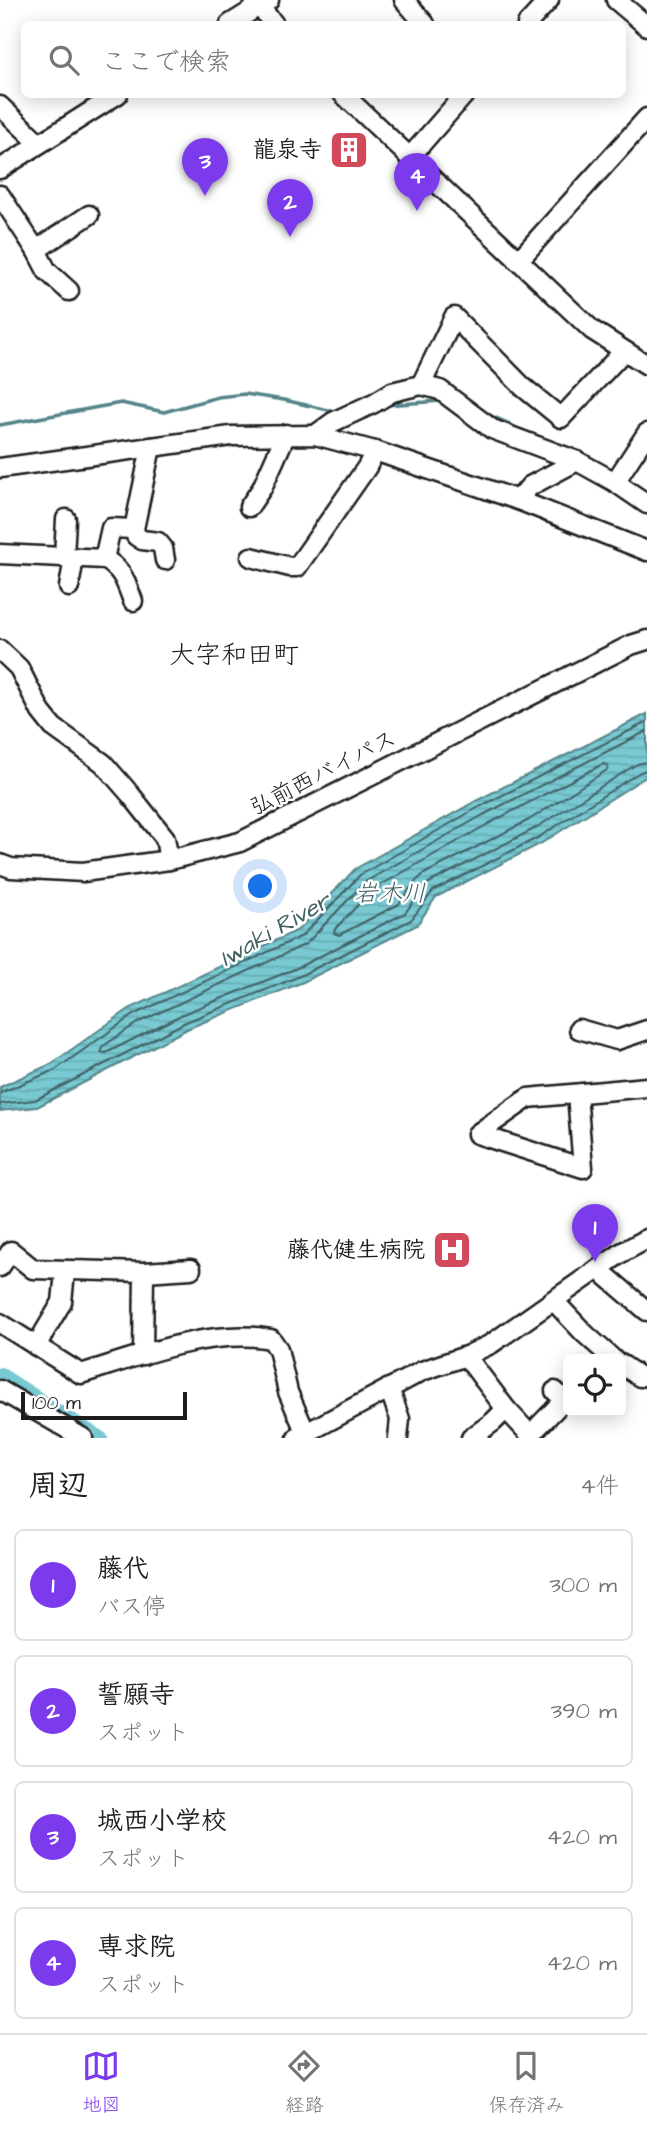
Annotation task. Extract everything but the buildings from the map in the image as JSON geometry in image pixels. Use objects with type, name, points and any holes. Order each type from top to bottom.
[{"type":"street","points":[[404,0],[422,21]]},
{"type":"street","points":[[530,21],[549,0]]},
{"type":"street","points":[[616,0],[647,26]]},
{"type":"street","points":[[234,21],[260,2],[272,21]]},
{"type":"street","points":[[0,169],[112,98]]},
{"type":"street","points":[[347,98],[592,330],[647,365]]},
{"type":"street","points":[[409,158],[462,98]]},
{"type":"street","points":[[0,106],[39,143]]},
{"type":"street","points":[[518,261],[647,118]]},
{"type":"street","points":[[0,195],[47,271],[69,291]]},
{"type":"street","points":[[36,250],[89,215]]},
{"type":"street","points":[[421,385],[454,317],[523,387],[561,418],[624,351]]},
{"type":"street","points":[[315,435],[333,422],[392,392],[421,385],[440,390],[492,429],[577,461],[647,504]]},
{"type":"street","points":[[615,482],[647,433]]},
{"type":"street","points":[[249,507],[262,488],[286,434]]},
{"type":"street","points":[[0,468],[231,436],[315,435],[375,451],[518,500],[647,551]]},
{"type":"street","points":[[151,447],[134,529],[136,536],[142,540],[158,542],[163,548],[165,560]]},
{"type":"street","points":[[251,557],[290,567],[297,566],[367,467],[375,451]]},
{"type":"street","points":[[518,500],[530,486],[577,461]]},
{"type":"street","points":[[66,519],[69,587]]},
{"type":"street","points":[[104,559],[111,528],[134,529]]},
{"type":"street","points":[[0,554],[104,559],[115,565],[124,576],[134,601]]},
{"type":"street","name":"弘前西バイパス","points":[[0,864],[11,868],[83,872],[169,860],[240,842],[631,645],[647,640]]},
{"type":"street","points":[[0,650],[19,668],[41,712],[53,727],[103,763],[130,794],[165,838],[169,860]]},
{"type":"street","points":[[579,1029],[617,1040],[647,1030]]},
{"type":"street","points":[[577,1094],[583,1168],[477,1134],[528,1098],[647,1087]]},
{"type":"street","points":[[0,1323],[81,1374],[143,1355],[225,1337],[254,1336],[271,1339],[278,1349],[288,1392],[304,1436],[434,1365],[466,1356],[491,1344],[598,1269],[647,1239]]},
{"type":"street","points":[[0,1267],[11,1251],[33,1269],[65,1272],[191,1269]]},
{"type":"street","points":[[598,1269],[647,1311]]},
{"type":"street","points":[[36,1346],[62,1302],[65,1272]]},
{"type":"street","points":[[143,1355],[145,1272]]},
{"type":"street","points":[[553,1300],[607,1354]]},
{"type":"street","points":[[466,1356],[531,1437],[564,1400],[555,1391]]},
{"type":"street","points":[[626,1367],[640,1377]]},
{"type":"street","points":[[388,1388],[400,1419],[398,1438]]},
{"type":"street","points":[[1,1391],[83,1438]]},
{"type":"street","points":[[471,1438],[506,1409]]},
{"type":"water","name":"岩木川","points":[[647,714],[647,776],[542,843],[436,897],[417,925],[303,982],[189,1028],[37,1107],[0,1111],[0,1087],[51,1064],[129,1009],[298,930],[355,869],[476,801]]},
{"type":"waterway","points":[[0,425],[121,403],[164,412],[218,397],[245,394],[337,412]]},
{"type":"waterway","points":[[386,405],[441,401]]},
{"type":"waterway","points":[[482,412],[522,432]]},
{"type":"waterway","points":[[0,1373],[102,1438]]},
{"type":"place","name":"龍泉寺","points":[[349,150]]},
{"type":"place","name":"城西小学校","points":[[205,196]]},
{"type":"place","name":"専求院","points":[[417,211]]},
{"type":"place","name":"誓願寺","points":[[290,237]]},
{"type":"place","name":"藤代健生病院","points":[[452,1250]]},
{"type":"place","name":"藤代","points":[[595,1262]]},
{"type":"district","name":"大字和田町","points":[[234,655]]},
{"type":"water label","name":"Iwaki River","points":[[275,930]]}]
